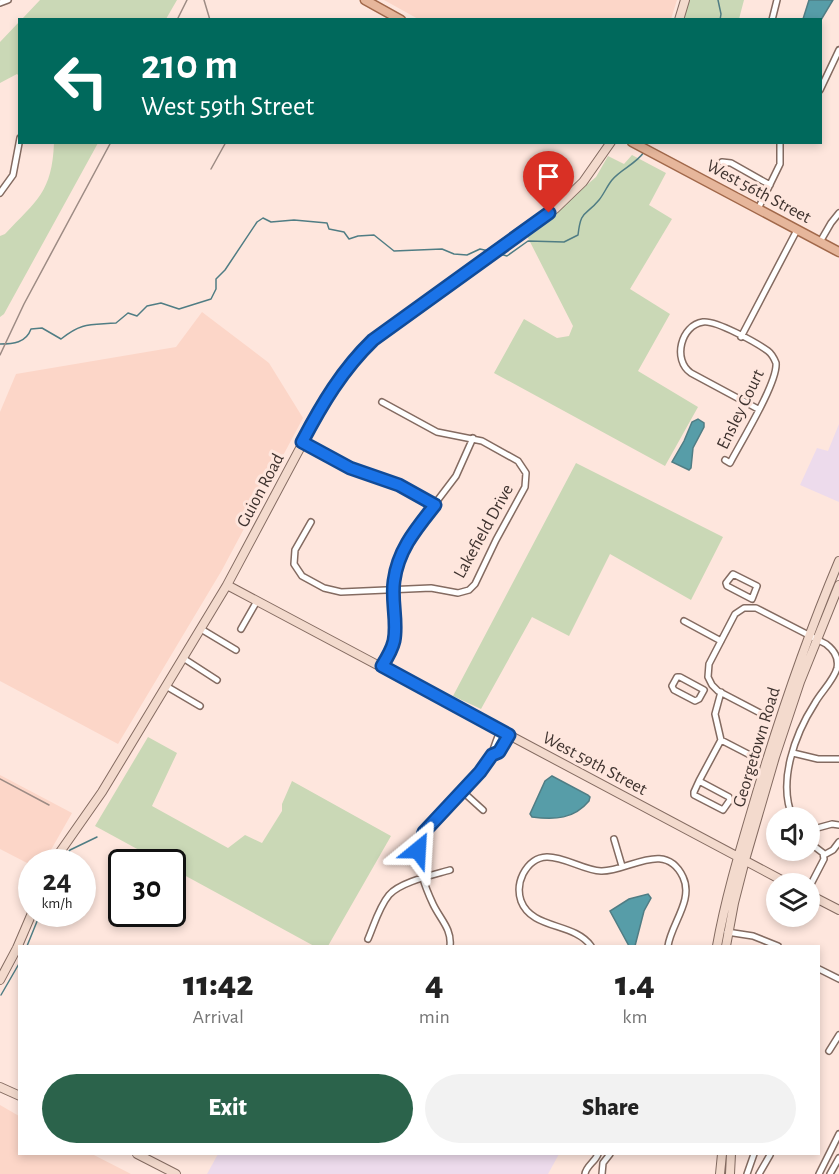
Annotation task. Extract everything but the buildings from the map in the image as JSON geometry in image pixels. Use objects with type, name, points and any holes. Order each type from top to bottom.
[{"type":"main road","points":[[365,0],[397,18]]},
{"type":"main road","name":"West 56th Street","points":[[635,144],[839,252]]},
{"type":"street","points":[[0,3],[8,0]]},
{"type":"street","points":[[680,18],[685,0]]},
{"type":"street","points":[[772,18],[777,0]]},
{"type":"street","points":[[822,86],[839,50]]},
{"type":"street","points":[[0,193],[8,185],[14,173],[19,144]]},
{"type":"street","name":"Guion Road","points":[[61,849],[96,801],[201,629],[227,585],[330,392],[360,352],[385,330],[566,199],[590,173],[610,144]]},
{"type":"street","points":[[758,208],[780,164],[780,144]]},
{"type":"street","points":[[722,162],[731,163],[770,185]]},
{"type":"street","points":[[820,242],[839,213]]},
{"type":"street","points":[[758,409],[686,370],[679,356],[680,348],[692,328],[704,321],[714,323],[741,337],[797,230]]},
{"type":"street","name":"Ensley Court","points":[[725,460],[730,463],[775,376],[776,363],[768,351],[741,337]]},
{"type":"street","points":[[382,402],[437,432],[473,438],[459,471],[413,532],[396,568],[393,590],[395,636],[391,651],[382,666]]},
{"type":"street","name":"Lakefield Drive","points":[[393,590],[431,588],[458,593],[470,589],[476,582],[495,540],[526,483],[526,473],[519,462],[485,442],[473,438]]},
{"type":"street","points":[[302,442],[350,468],[393,483],[435,505]]},
{"type":"street","points":[[311,522],[295,550],[295,565],[302,576],[330,591],[393,590]]},
{"type":"street","name":"Georgetown Road","points":[[717,945],[724,931],[774,736],[813,637],[839,561]]},
{"type":"street","points":[[752,599],[727,586],[726,583],[731,574],[757,586],[752,599],[752,607]]},
{"type":"street","name":"West 59th Street","points":[[227,585],[769,873]]},
{"type":"street","name":"Georgetown Road","points":[[813,637],[839,585]]},
{"type":"street","points":[[241,629],[257,601]]},
{"type":"street","points":[[764,715],[721,692],[712,685],[708,677],[708,666],[735,614],[742,609],[752,607],[813,637],[833,650],[837,658],[837,668],[806,718],[793,753],[786,784],[790,807]]},
{"type":"street","points":[[684,621],[721,641]]},
{"type":"street","points":[[201,629],[237,650]]},
{"type":"street","points":[[183,658],[218,680]]},
{"type":"street","points":[[704,690],[680,677],[676,679],[672,687],[695,701],[699,699],[704,690],[712,685]]},
{"type":"street","points":[[166,686],[200,706]]},
{"type":"street","points":[[699,781],[729,797],[730,800],[724,809],[694,795],[699,781],[721,740],[715,714],[721,692]]},
{"type":"street","points":[[492,755],[492,748],[501,730]]},
{"type":"street","points":[[450,945],[448,930],[433,903],[424,878],[418,855],[421,837],[492,755],[499,752],[509,735]]},
{"type":"street","points":[[721,740],[750,755]]},
{"type":"street","points":[[793,753],[818,759],[839,759]]},
{"type":"street","points":[[462,790],[483,810]]},
{"type":"street","points":[[820,827],[839,825]]},
{"type":"street","points":[[614,839],[622,866]]},
{"type":"street","points":[[824,855],[833,850],[839,842]]},
{"type":"street","points":[[820,852],[824,855]]},
{"type":"street","points":[[817,873],[824,855]]},
{"type":"street","points":[[590,945],[580,935],[536,918],[526,911],[519,895],[521,877],[532,863],[547,857],[562,859],[599,871],[657,858],[669,862],[682,874],[686,887],[686,898],[668,945]]},
{"type":"street","points":[[368,939],[389,895],[398,887],[450,870]]},
{"type":"street","points":[[820,900],[839,910]]},
{"type":"street","points":[[18,945],[26,927]]},
{"type":"street","points":[[724,931],[753,936],[776,945]]},
{"type":"street","name":"Georgetown Road","points":[[724,931],[726,945]]},
{"type":"street","points":[[0,980],[18,946]]},
{"type":"street","points":[[820,970],[839,979]]},
{"type":"street","points":[[829,1051],[839,1036]]},
{"type":"street","points":[[0,1087],[18,1095]]},
{"type":"street","points":[[819,1174],[839,1134]]},
{"type":"street","points":[[139,1155],[177,1174]]},
{"type":"street","points":[[585,1174],[586,1169],[595,1161],[598,1155]]},
{"type":"street","points":[[602,1174],[603,1163],[609,1155]]},
{"type":"street","points":[[720,1174],[722,1155]]},
{"type":"street","points":[[729,1174],[731,1155]]},
{"type":"street","points":[[747,1174],[754,1155]]},
{"type":"street","points":[[759,1174],[770,1155]]},
{"type":"street","points":[[830,1174],[839,1158]]},
{"type":"shaded area","points":[[384,0],[677,0],[671,18],[416,18]]},
{"type":"shaded area","points":[[202,312],[269,363],[303,418],[222,570],[118,744],[0,681],[0,412],[16,374],[176,347]]},
{"type":"shaded area","points":[[839,424],[839,502],[800,485],[817,448],[828,451]]},
{"type":"shaded area","points":[[0,775],[72,813],[51,849],[18,849],[18,858],[0,849]]},
{"type":"shaded area","points":[[0,1105],[18,1115],[18,1155],[94,1155],[131,1174],[0,1174]]},
{"type":"shaded area","points":[[217,1155],[558,1155],[548,1174],[207,1174]]},
{"type":"green space","points":[[40,0],[177,0],[167,18],[23,18]]},
{"type":"green space","points":[[685,0],[744,0],[739,18],[679,18]]},
{"type":"green space","points":[[18,23],[18,75],[0,83],[0,42]]},
{"type":"green space","points":[[54,144],[97,144],[4,314],[0,317],[0,236],[5,234],[41,194],[53,160]]},
{"type":"green space","points":[[632,155],[666,173],[649,205],[672,219],[630,289],[670,314],[638,371],[698,407],[665,466],[494,373],[524,319],[557,338],[569,336],[573,326],[527,236],[596,177],[608,156],[624,164]]},
{"type":"green space","points":[[576,463],[723,537],[691,600],[610,554],[569,636],[532,617],[481,709],[453,696]]},
{"type":"green space","points":[[148,737],[177,753],[152,806],[228,848],[245,835],[262,843],[282,811],[282,804],[292,781],[391,836],[329,945],[312,945],[186,876],[186,849],[137,849],[95,826]]},
{"type":"water","points":[[809,0],[833,0],[822,18],[803,18]]},
{"type":"water","points":[[698,419],[704,423],[704,427],[693,448],[689,470],[672,462],[692,422]]},
{"type":"water","points":[[552,776],[588,795],[589,801],[577,812],[564,817],[532,817],[530,814],[545,781]]},
{"type":"water","points":[[648,894],[651,898],[644,911],[635,945],[628,945],[610,911],[629,899]]},
{"type":"waterway","points":[[718,0],[720,18]]},
{"type":"waterway","points":[[500,254],[507,256],[528,241],[564,242],[578,235],[584,214],[599,200],[610,182],[644,152]]},
{"type":"waterway","points":[[0,344],[22,340],[31,329],[42,328],[61,339],[81,327],[116,323],[128,313],[137,316],[147,306],[161,303],[179,309],[211,299],[216,289],[216,279],[225,270],[257,222],[263,218],[271,222],[294,220],[327,223],[329,229],[344,232],[349,239],[374,235],[394,251],[442,249],[454,254],[467,255],[480,249],[489,251]]},
{"type":"waterway","points":[[72,849],[97,837]]},
{"type":"waterway","points":[[27,945],[35,927]]},
{"type":"waterway","points":[[1,995],[18,965]]},
{"type":"railway","points":[[178,18],[187,0]]},
{"type":"railway","points":[[204,0],[209,18]]},
{"type":"railway","points":[[0,355],[24,304],[110,144]]},
{"type":"railway","points":[[211,169],[225,144]]},
{"type":"railway","points":[[0,779],[49,805]]},
{"type":"route","points":[[418,850],[424,832],[480,772],[492,755],[499,752],[509,735],[382,666],[391,651],[395,636],[393,590],[397,564],[409,538],[435,505],[399,485],[350,468],[302,442],[343,372],[373,340],[549,213]]}]
